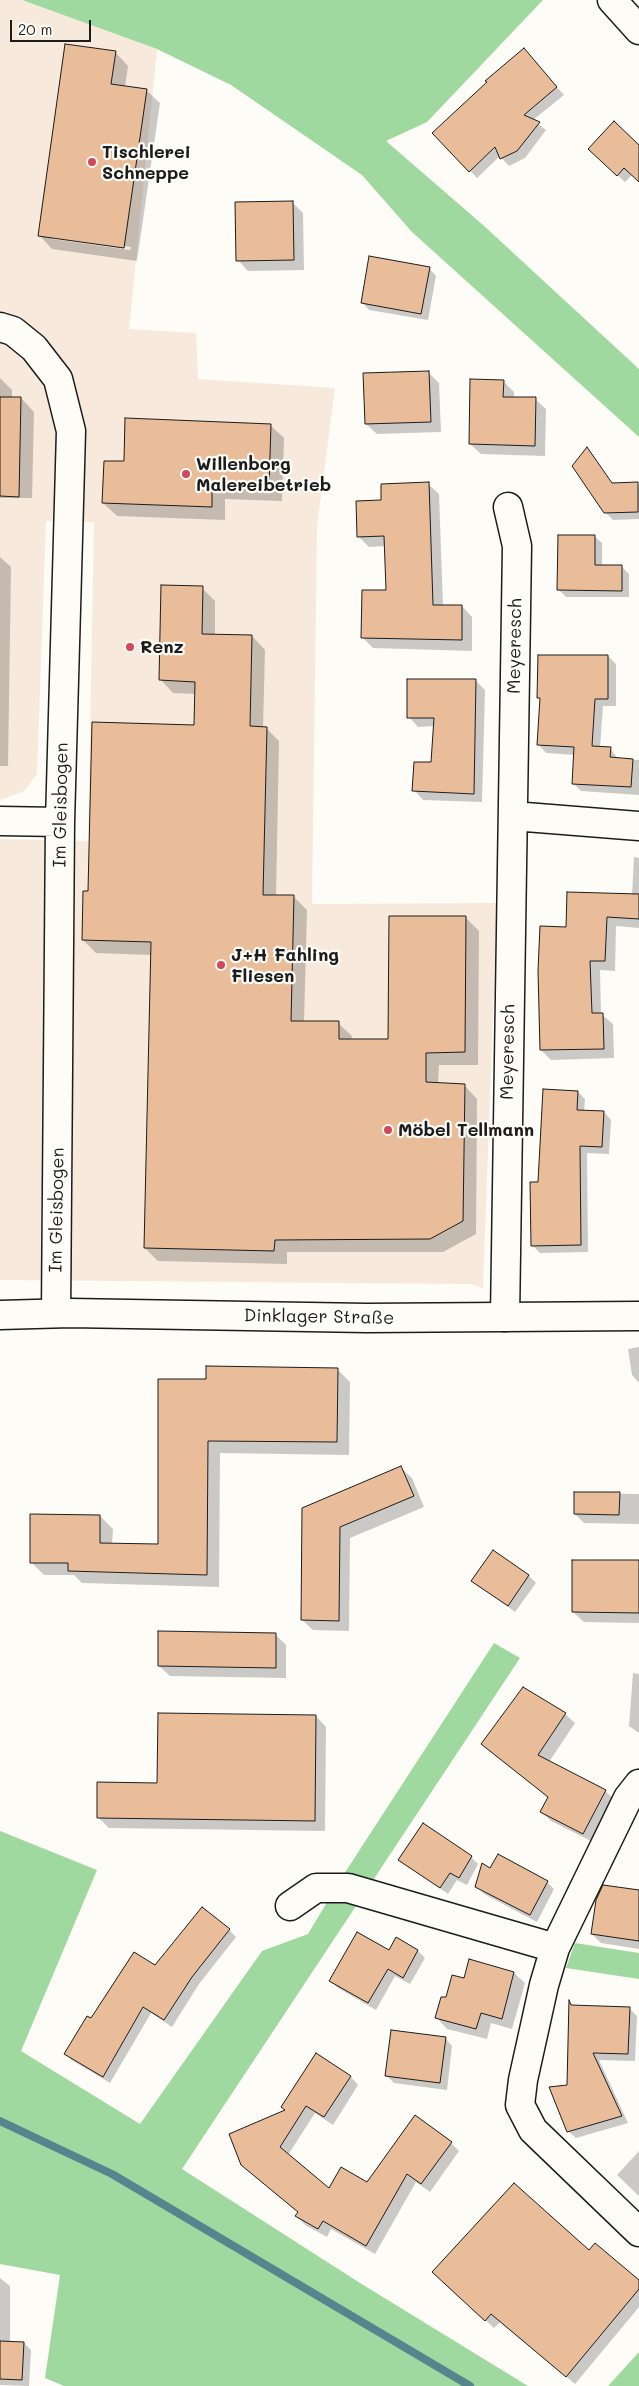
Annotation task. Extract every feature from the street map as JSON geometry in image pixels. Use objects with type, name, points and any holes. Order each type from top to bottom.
[{"type":"street","points":[[612,0],[639,30]]},
{"type":"street","name":"Im Gleisbogen","points":[[0,327],[13,331],[34,348],[58,379],[71,431],[60,822],[56,1312]]},
{"type":"street","name":"Meyeresch","points":[[505,1317],[516,546],[508,507]]},
{"type":"street","points":[[513,816],[639,826]]},
{"type":"street","points":[[0,820],[60,822]]},
{"type":"street","name":"Dinklager Straße","points":[[0,1314],[56,1312],[367,1318],[639,1316]]},
{"type":"street","points":[[639,1784],[628,1798],[555,1948],[523,2080],[520,2105],[533,2130],[639,2232]]},
{"type":"street","points":[[290,1906],[316,1888],[348,1888],[555,1948]]},
{"type":"shaded area","points":[[0,0],[22,0],[157,49],[129,329],[196,333],[198,379],[335,388],[317,526],[312,904],[497,903],[483,1288],[471,1284],[0,1280],[0,839],[88,841],[94,522],[46,521],[37,774],[24,791],[0,800]]},
{"type":"green space","points":[[22,0],[543,0],[427,122],[386,141],[483,225],[639,369],[639,437],[412,232],[362,175],[231,85],[157,49]]},
{"type":"green space","points":[[494,1643],[520,1658],[182,2169],[360,2283],[528,2386],[64,2386],[45,2378],[60,2275],[0,2264],[0,1831],[97,1870],[21,2051],[140,2124],[262,1951],[308,1934],[344,1874]]},
{"type":"green space","points":[[575,1943],[639,1953],[639,1979],[566,1968]]},
{"type":"green space","points":[[639,2352],[639,2386],[608,2386]]},
{"type":"building","name":"Tischlerei Schneppe","points":[[65,44],[116,51],[111,84],[147,89],[124,248],[38,236]]},
{"type":"building","points":[[524,48],[557,87],[524,115],[540,122],[517,151],[500,159],[495,147],[469,172],[432,133],[487,82],[485,81]]},
{"type":"building","points":[[614,121],[639,145],[639,182],[624,168],[617,176],[588,149]]},
{"type":"building","points":[[293,201],[294,260],[236,261],[235,202]]},
{"type":"building","points":[[369,256],[430,267],[421,314],[361,303]]},
{"type":"building","points":[[429,371],[431,422],[365,424],[363,373]]},
{"type":"building","points":[[470,379],[504,380],[503,397],[536,397],[535,446],[469,444]]},
{"type":"building","points":[[0,397],[21,397],[19,497],[0,496]]},
{"type":"building","name":"Willenborg Malereibetrieb","points":[[125,418],[271,424],[269,488],[212,486],[212,507],[102,503],[104,461],[124,461]]},
{"type":"building","points":[[587,447],[612,483],[638,482],[638,512],[604,513],[572,466]]},
{"type":"building","points":[[429,482],[433,605],[462,605],[462,640],[361,638],[362,590],[386,590],[384,536],[357,537],[356,501],[381,500],[381,484]]},
{"type":"building","points":[[558,535],[595,535],[595,565],[622,565],[622,591],[557,590]]},
{"type":"building","points":[[161,585],[203,586],[202,634],[252,635],[250,726],[267,727],[263,895],[294,895],[291,1021],[339,1021],[339,1039],[388,1039],[389,916],[466,916],[465,1052],[426,1053],[426,1082],[465,1084],[463,1221],[430,1239],[275,1240],[274,1251],[144,1248],[151,942],[82,940],[83,891],[88,891],[92,722],[194,725],[195,682],[159,680]]},
{"type":"building","points":[[538,655],[608,655],[608,699],[595,699],[592,746],[611,747],[610,757],[633,759],[631,787],[572,784],[574,747],[537,745],[540,698],[537,698]]},
{"type":"building","points":[[407,679],[476,679],[474,794],[412,791],[414,762],[431,762],[434,718],[407,718]]},
{"type":"building","points":[[567,892],[639,894],[639,919],[607,917],[605,961],[590,961],[592,1013],[603,1013],[604,1049],[540,1050],[538,971],[540,926],[566,927]]},
{"type":"building","points":[[543,1089],[578,1091],[577,1110],[604,1111],[602,1147],[580,1146],[581,1245],[531,1246],[530,1182],[538,1182]]},
{"type":"building","points":[[206,1366],[338,1368],[337,1442],[208,1441],[207,1575],[68,1571],[68,1563],[30,1563],[30,1514],[100,1515],[100,1543],[158,1544],[158,1379],[206,1379]]},
{"type":"building","points":[[401,1466],[414,1496],[340,1527],[339,1621],[301,1620],[302,1508]]},
{"type":"building","points":[[574,1492],[620,1492],[619,1515],[574,1514]]},
{"type":"building","points":[[493,1550],[529,1575],[508,1606],[471,1581]]},
{"type":"building","points":[[572,1560],[639,1560],[639,1613],[572,1612]]},
{"type":"building","points":[[158,1631],[276,1633],[276,1668],[158,1666]]},
{"type":"building","points":[[523,1687],[566,1713],[538,1755],[606,1790],[583,1834],[540,1812],[548,1797],[481,1744]]},
{"type":"building","points":[[158,1713],[316,1715],[315,1821],[97,1818],[97,1782],[157,1783]]},
{"type":"building","points":[[423,1823],[472,1856],[459,1878],[450,1873],[440,1888],[398,1860]]},
{"type":"building","points":[[498,1854],[548,1881],[530,1915],[475,1887],[482,1863],[490,1868]]},
{"type":"building","points":[[603,1885],[639,1890],[639,1941],[591,1934],[596,1900]]},
{"type":"building","points":[[202,1907],[230,1929],[192,1977],[164,2020],[143,2007],[103,2077],[64,2054],[87,2016],[91,2018],[134,1952],[155,1965]]},
{"type":"building","points":[[357,1932],[389,1950],[396,1937],[418,1950],[403,1978],[388,1969],[368,2003],[329,1981]]},
{"type":"building","points":[[469,1959],[514,1972],[502,2019],[481,2013],[476,2029],[435,2018],[441,1997],[446,1997],[452,1975],[464,1978]]},
{"type":"building","points":[[569,2000],[571,2005],[630,2007],[628,2054],[593,2053],[622,2116],[567,2132],[549,2087],[567,2085]]},
{"type":"building","points":[[391,2030],[446,2037],[440,2083],[385,2076]]},
{"type":"building","points":[[316,2053],[351,2076],[324,2117],[306,2106],[280,2147],[329,2188],[341,2167],[367,2182],[415,2115],[452,2142],[421,2184],[407,2174],[366,2246],[323,2221],[318,2229],[295,2216],[298,2212],[241,2165],[229,2134],[285,2110],[281,2107]]},
{"type":"building","points":[[514,2183],[589,2250],[595,2243],[639,2280],[639,2289],[566,2377],[491,2314],[485,2321],[432,2272]]},
{"type":"building","points":[[0,2341],[24,2342],[22,2380],[0,2379]]},
{"type":"waterway","points":[[0,2121],[112,2174],[470,2386]]},
{"type":"place","name":"Tischlerei Schneppe","points":[[92,162]]},
{"type":"place","name":"Willenborg Malereibetrieb","points":[[186,474]]},
{"type":"place","name":"Renz","points":[[130,647]]},
{"type":"place","name":"J+H Fahling Fliesen","points":[[221,965]]},
{"type":"place","name":"Möbel Tellmann","points":[[388,1130]]}]
